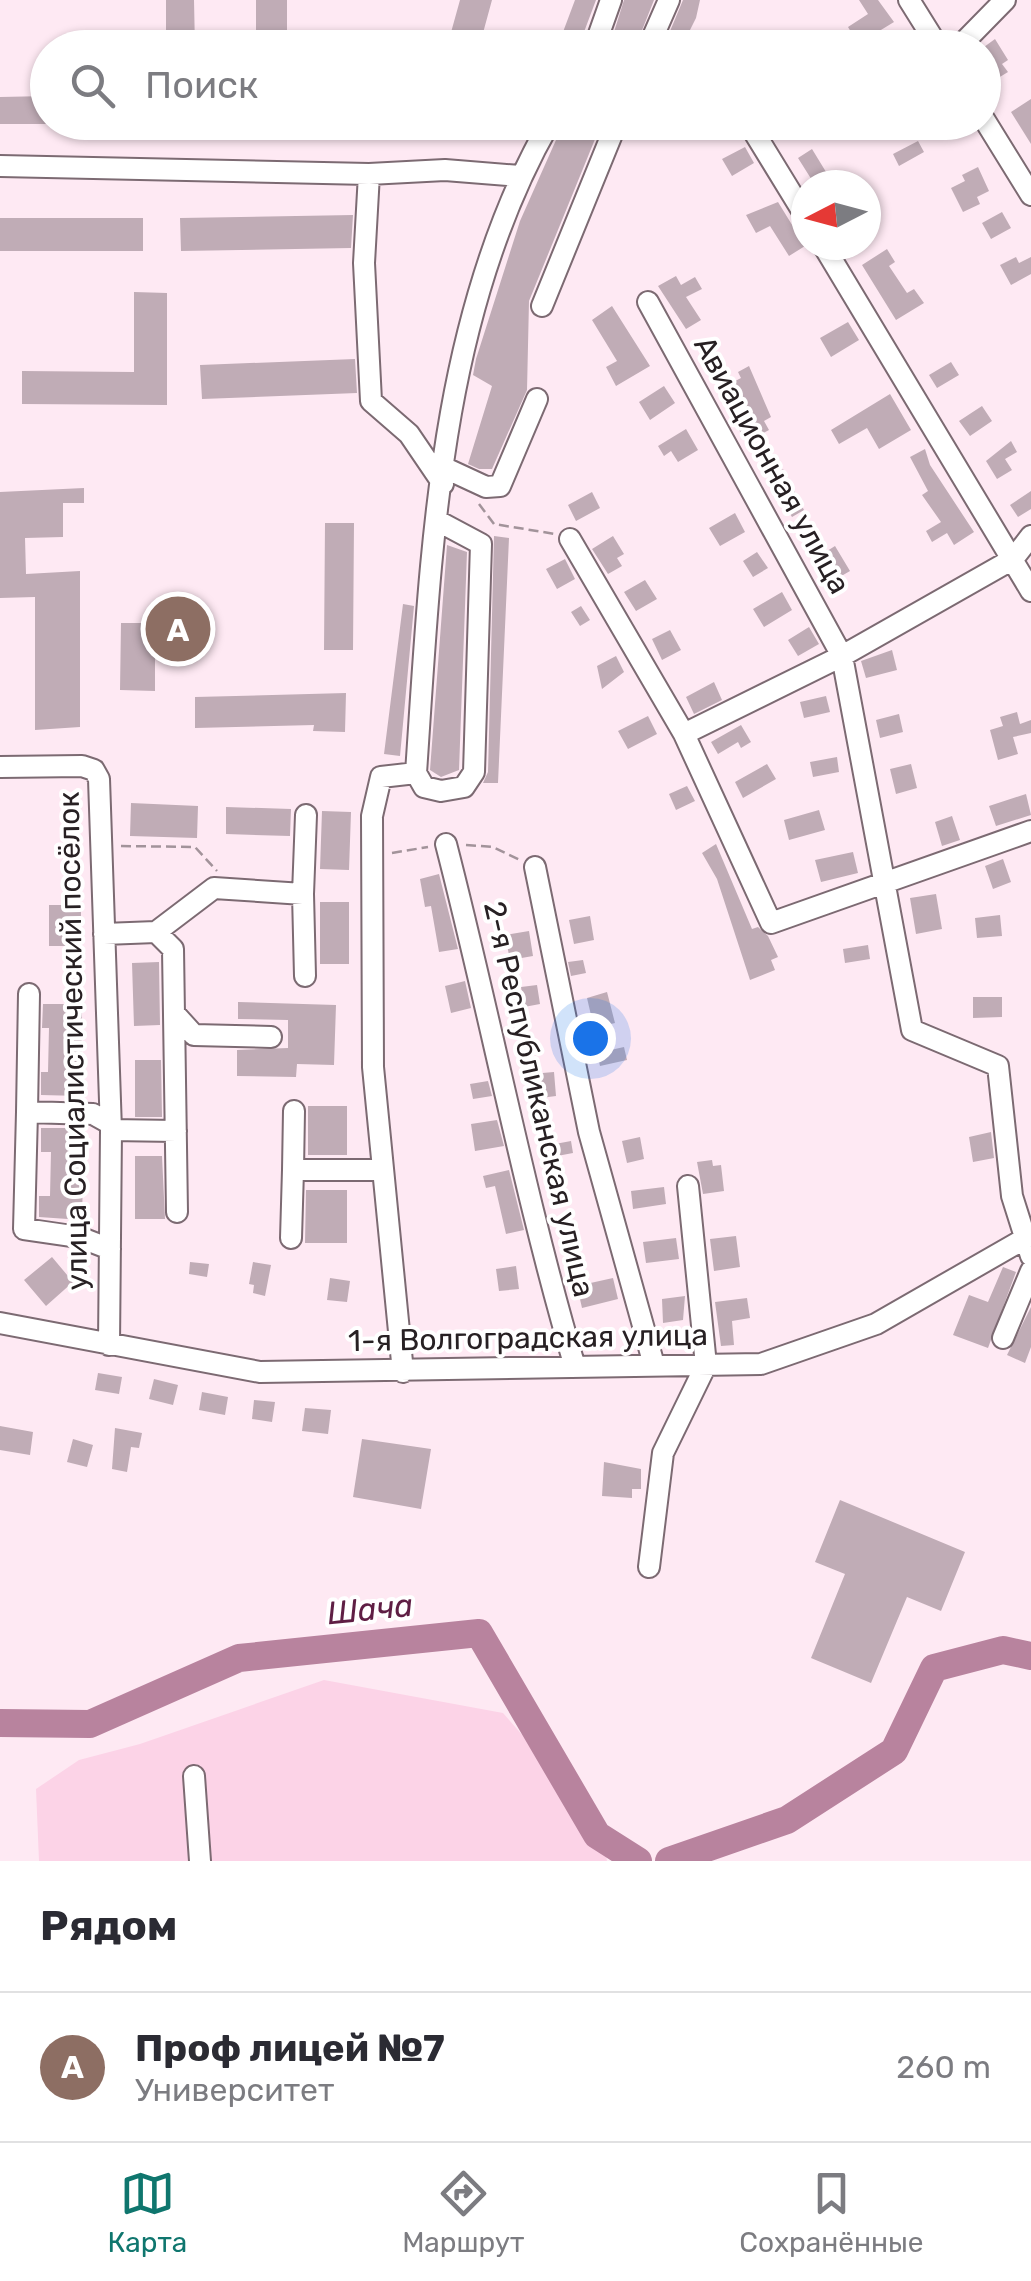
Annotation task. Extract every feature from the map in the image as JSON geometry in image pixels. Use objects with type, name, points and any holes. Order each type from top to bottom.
[{"type":"street","points":[[600,30],[611,0]]},
{"type":"street","points":[[656,30],[669,0]]},
{"type":"street","points":[[909,0],[928,30]]},
{"type":"street","points":[[976,30],[1005,0]]},
{"type":"street","points":[[436,520],[481,544],[474,772],[464,787],[440,791],[424,787],[416,773],[436,520],[459,363],[520,176],[540,140]]},
{"type":"street","points":[[542,306],[609,140]]},
{"type":"street","points":[[759,140],[791,193]]},
{"type":"street","points":[[997,140],[1031,195]]},
{"type":"street","points":[[0,166],[369,174],[445,170],[520,176]]},
{"type":"street","points":[[369,174],[364,262],[372,401],[409,434],[444,476],[486,487],[500,486],[537,399]]},
{"type":"street","points":[[832,260],[1031,590]]},
{"type":"street","name":"Авиационная улица","points":[[648,302],[842,656],[912,1030],[998,1066],[1012,1196],[1029,1243]]},
{"type":"street","points":[[684,734],[842,656],[1013,559],[1031,536]]},
{"type":"street","points":[[570,539],[684,734],[771,923],[1031,830]]},
{"type":"street","name":"улица Социалистический посёлок","points":[[0,768],[94,770],[99,779],[111,1127],[109,1346]]},
{"type":"street","points":[[403,1372],[373,1067],[370,856],[380,778],[416,773]]},
{"type":"street","points":[[305,976],[306,815]]},
{"type":"street","name":"2-я Республиканская улица","points":[[446,844],[487,1004],[533,1225],[575,1367]]},
{"type":"street","name":"2-я Республиканская улица","points":[[534,867],[589,1132],[654,1366]]},
{"type":"street","points":[[104,934],[156,932],[214,888],[303,894]]},
{"type":"street","points":[[156,932],[173,949],[177,1212]]},
{"type":"street","points":[[28,994],[24,1229],[78,1236],[110,1249]]},
{"type":"street","points":[[174,1013],[194,1034],[271,1036]]},
{"type":"street","points":[[292,1238],[294,1111]]},
{"type":"street","points":[[27,1112],[93,1114],[111,1127],[176,1131]]},
{"type":"street","points":[[293,1170],[383,1170]]},
{"type":"street","points":[[649,1566],[663,1452],[706,1365],[688,1186]]},
{"type":"street","name":"1-я Волгоградская улица","points":[[0,1323],[260,1372],[761,1364],[823,1346],[876,1324],[1029,1243]]},
{"type":"street","points":[[1003,1338],[1031,1272]]},
{"type":"street","points":[[194,1776],[200,1861]]},
{"type":"path","points":[[474,498],[494,524],[541,530],[570,539]]},
{"type":"path","points":[[101,846],[195,847],[216,866],[222,887]]},
{"type":"shaded area","points":[[324,1680],[503,1713],[601,1825],[607,1861],[39,1861],[36,1789],[79,1760],[140,1744]]},
{"type":"building","points":[[166,0],[194,0],[195,30],[166,30]]},
{"type":"building","points":[[256,0],[287,0],[287,30],[256,30]]},
{"type":"building","points":[[460,0],[492,0],[484,30],[452,30]]},
{"type":"building","points":[[575,0],[596,0],[585,30],[564,30]]},
{"type":"building","points":[[624,0],[654,0],[642,30],[615,30]]},
{"type":"building","points":[[683,0],[700,0],[690,30],[670,30]]},
{"type":"building","points":[[859,0],[878,0],[894,22],[881,30],[850,30],[848,27],[868,14]]},
{"type":"building","points":[[1001,49],[1008,60],[1002,64],[1008,72],[1001,76]]},
{"type":"building","points":[[30,96],[30,124],[0,124],[0,97]]},
{"type":"building","points":[[1031,99],[1031,144],[1011,112]]},
{"type":"building","points":[[556,140],[595,140],[529,301],[527,390],[492,469],[479,469],[468,464],[492,386],[473,375],[520,221]]},
{"type":"building","points":[[918,141],[924,152],[899,166],[893,154]]},
{"type":"building","points":[[745,147],[754,163],[732,176],[722,159]]},
{"type":"building","points":[[812,149],[825,170],[806,170],[798,158]]},
{"type":"building","points":[[978,167],[989,191],[977,197],[980,204],[963,212],[951,188],[965,181],[962,175]]},
{"type":"building","points":[[778,202],[791,223],[791,255],[770,226],[756,233],[746,215]]},
{"type":"building","points":[[1002,212],[1011,228],[991,239],[982,223]]},
{"type":"building","points":[[353,215],[351,248],[181,251],[180,218]]},
{"type":"building","points":[[0,218],[143,218],[143,251],[0,251]]},
{"type":"building","points":[[887,249],[895,262],[889,266],[907,293],[914,289],[924,303],[896,320],[862,265],[881,260],[881,253]]},
{"type":"building","points":[[1016,257],[1019,263],[1031,257],[1031,274],[1011,285],[1000,265]]},
{"type":"building","points":[[676,276],[681,285],[695,277],[702,289],[686,297],[701,320],[686,329],[658,286]]},
{"type":"building","points":[[134,292],[167,293],[167,405],[22,404],[22,371],[134,372]]},
{"type":"building","points":[[612,306],[650,366],[616,386],[606,367],[617,361],[592,320]]},
{"type":"building","points":[[848,322],[859,340],[831,357],[820,338]]},
{"type":"building","points":[[355,359],[357,393],[202,399],[200,365]]},
{"type":"building","points":[[951,362],[959,375],[937,388],[929,375]]},
{"type":"building","points":[[749,366],[771,417],[764,421],[769,430],[746,442],[738,428],[744,424],[720,389],[741,378],[738,372]]},
{"type":"building","points":[[664,386],[675,403],[650,420],[639,402]]},
{"type":"building","points":[[890,394],[911,430],[879,449],[867,428],[839,444],[831,430]]},
{"type":"building","points":[[982,406],[992,421],[970,436],[959,421]]},
{"type":"building","points":[[686,429],[698,450],[678,462],[671,451],[664,456],[658,446]]},
{"type":"building","points":[[1011,441],[1017,452],[1005,459],[1012,470],[997,479],[986,461]]},
{"type":"building","points":[[925,449],[930,465],[974,532],[954,545],[947,533],[932,542],[926,531],[941,522],[922,495],[928,491],[910,457]]},
{"type":"building","points":[[783,469],[804,510],[792,517],[768,478]]},
{"type":"building","points":[[84,488],[84,503],[63,503],[63,537],[25,538],[26,574],[80,571],[80,727],[35,730],[35,597],[0,598],[0,492]]},
{"type":"building","points":[[1031,491],[1031,509],[1018,517],[1010,505]]},
{"type":"building","points":[[592,492],[600,508],[576,521],[568,505]]},
{"type":"building","points":[[735,513],[745,532],[720,546],[709,528]]},
{"type":"building","points":[[325,523],[354,523],[353,650],[324,650]]},
{"type":"building","points":[[494,536],[509,538],[498,783],[483,783],[488,772]]},
{"type":"building","points":[[613,536],[624,554],[617,558],[622,566],[608,574],[592,549]]},
{"type":"building","points":[[447,545],[467,552],[459,770],[441,777],[430,770]]},
{"type":"building","points":[[835,546],[850,571],[831,582],[816,558]]},
{"type":"building","points":[[757,552],[768,568],[753,577],[743,561]]},
{"type":"building","points":[[565,559],[575,579],[557,589],[546,569]]},
{"type":"building","points":[[645,580],[657,599],[636,611],[624,592]]},
{"type":"building","points":[[782,592],[792,610],[764,627],[753,609]]},
{"type":"building","points":[[403,604],[414,606],[400,756],[384,754]]},
{"type":"building","points":[[581,606],[590,620],[580,626],[571,612]]},
{"type":"building","points":[[121,623],[155,623],[155,691],[120,690]]},
{"type":"building","points":[[809,627],[819,644],[798,656],[788,640]]},
{"type":"building","points":[[670,630],[681,650],[662,660],[652,639]]},
{"type":"building","points":[[892,650],[897,670],[866,678],[861,661]]},
{"type":"building","points":[[616,656],[624,672],[602,689],[597,666]]},
{"type":"building","points":[[714,682],[722,700],[694,714],[686,697]]},
{"type":"building","points":[[346,693],[345,732],[313,731],[314,725],[195,728],[195,697]]},
{"type":"building","points":[[826,696],[830,712],[804,718],[800,702]]},
{"type":"building","points":[[1017,712],[1020,724],[1031,720],[1031,733],[1013,737],[1018,754],[998,760],[990,730],[1003,726],[1000,717]]},
{"type":"building","points":[[899,714],[903,732],[880,738],[876,720]]},
{"type":"building","points":[[648,716],[657,734],[628,749],[618,731]]},
{"type":"building","points":[[741,725],[751,742],[741,748],[738,742],[718,754],[711,742]]},
{"type":"building","points":[[837,757],[839,772],[813,777],[810,762]]},
{"type":"building","points":[[767,764],[776,779],[743,798],[735,782]]},
{"type":"building","points":[[911,764],[917,788],[896,794],[890,769]]},
{"type":"building","points":[[687,786],[695,801],[676,810],[669,794]]},
{"type":"building","points":[[1026,794],[1031,815],[996,826],[989,806]]},
{"type":"building","points":[[131,803],[198,806],[197,838],[130,836]]},
{"type":"building","points":[[226,807],[291,809],[290,836],[226,834]]},
{"type":"building","points":[[819,810],[825,830],[789,840],[784,820]]},
{"type":"building","points":[[322,811],[351,812],[349,870],[320,869]]},
{"type":"building","points":[[952,816],[960,840],[942,846],[935,822]]},
{"type":"building","points":[[716,844],[752,929],[758,927],[768,936],[778,957],[771,960],[775,970],[750,980],[717,879],[702,853]]},
{"type":"building","points":[[853,852],[858,873],[821,882],[815,860]]},
{"type":"building","points":[[1003,859],[1011,882],[993,889],[985,866]]},
{"type":"building","points":[[439,874],[458,949],[439,952],[431,906],[425,907],[420,879]]},
{"type":"building","points":[[936,894],[942,929],[916,934],[910,898]]},
{"type":"building","points":[[320,902],[349,902],[349,964],[320,964]]},
{"type":"building","points":[[49,905],[81,905],[81,946],[49,946]]},
{"type":"building","points":[[1000,915],[1002,936],[977,938],[975,918]]},
{"type":"building","points":[[590,916],[594,940],[574,944],[569,920]]},
{"type":"building","points":[[529,931],[533,956],[510,960],[505,935]]},
{"type":"building","points":[[868,945],[870,959],[845,963],[843,949]]},
{"type":"building","points":[[583,960],[586,973],[571,976],[568,962]]},
{"type":"building","points":[[159,962],[160,1025],[134,1026],[132,963]]},
{"type":"building","points":[[465,981],[471,1008],[451,1013],[445,986]]},
{"type":"building","points":[[537,985],[540,1004],[524,1007],[521,987]]},
{"type":"building","points":[[607,992],[615,1023],[594,1028],[587,998]]},
{"type":"building","points":[[973,997],[1002,997],[1002,1017],[973,1018]]},
{"type":"building","points":[[238,1002],[336,1005],[334,1065],[297,1064],[296,1077],[237,1076],[237,1050],[288,1048],[288,1020],[238,1019]]},
{"type":"building","points":[[43,1004],[82,1004],[81,1096],[41,1095],[41,1072],[48,1072],[49,1028],[42,1028]]},
{"type":"building","points":[[624,1047],[627,1060],[600,1066],[597,1053]]},
{"type":"building","points":[[135,1060],[161,1060],[162,1117],[135,1117]]},
{"type":"building","points":[[554,1072],[556,1096],[533,1099],[531,1074]]},
{"type":"building","points":[[488,1081],[492,1096],[473,1099],[470,1084]]},
{"type":"building","points":[[308,1106],[347,1106],[347,1155],[308,1155]]},
{"type":"building","points":[[497,1120],[504,1146],[475,1151],[471,1124]]},
{"type":"building","points":[[41,1128],[84,1128],[82,1220],[39,1217],[39,1196],[50,1196],[51,1152],[41,1152]]},
{"type":"building","points":[[991,1132],[994,1158],[973,1162],[969,1137]]},
{"type":"building","points":[[640,1137],[644,1159],[627,1163],[622,1141]]},
{"type":"building","points":[[571,1141],[573,1153],[557,1156],[555,1144]]},
{"type":"building","points":[[135,1156],[162,1156],[165,1219],[135,1219]]},
{"type":"building","points":[[712,1160],[713,1166],[721,1165],[724,1191],[703,1194],[697,1162]]},
{"type":"building","points":[[509,1170],[524,1230],[506,1234],[495,1186],[486,1188],[483,1176]]},
{"type":"building","points":[[664,1187],[666,1204],[633,1209],[631,1191]]},
{"type":"building","points":[[306,1190],[347,1190],[347,1243],[305,1243]]},
{"type":"building","points":[[736,1236],[740,1267],[714,1271],[710,1239]]},
{"type":"building","points":[[676,1238],[679,1259],[646,1263],[643,1242]]},
{"type":"building","points":[[52,1257],[73,1282],[46,1306],[24,1280]]},
{"type":"building","points":[[190,1262],[209,1264],[207,1277],[189,1274]]},
{"type":"building","points":[[253,1262],[271,1265],[265,1296],[253,1293],[254,1285],[249,1284]]},
{"type":"building","points":[[516,1266],[519,1289],[499,1291],[496,1269]]},
{"type":"building","points":[[1003,1267],[1016,1272],[988,1348],[953,1335],[969,1295],[988,1302]]},
{"type":"building","points":[[330,1278],[350,1281],[347,1302],[327,1300]]},
{"type":"building","points":[[613,1278],[618,1299],[582,1308],[577,1286]]},
{"type":"building","points":[[685,1296],[683,1320],[663,1323],[662,1299]]},
{"type":"building","points":[[747,1298],[750,1318],[732,1321],[734,1345],[721,1346],[715,1302]]},
{"type":"building","points":[[1031,1307],[1031,1347],[1025,1363],[1007,1355]]},
{"type":"building","points":[[98,1373],[122,1377],[119,1394],[95,1390]]},
{"type":"building","points":[[154,1379],[178,1385],[173,1405],[149,1399]]},
{"type":"building","points":[[202,1392],[228,1397],[225,1415],[199,1410]]},
{"type":"building","points":[[254,1400],[275,1402],[272,1422],[252,1419]]},
{"type":"building","points":[[305,1408],[331,1410],[328,1434],[302,1431]]},
{"type":"building","points":[[0,1426],[33,1432],[30,1455],[0,1450]]},
{"type":"building","points":[[115,1428],[142,1433],[139,1448],[131,1447],[127,1472],[112,1469]]},
{"type":"building","points":[[73,1439],[93,1445],[87,1467],[67,1462]]},
{"type":"building","points":[[362,1439],[431,1449],[421,1509],[353,1497]]},
{"type":"building","points":[[604,1462],[641,1469],[641,1489],[632,1489],[632,1498],[602,1496]]},
{"type":"building","points":[[840,1500],[965,1552],[941,1611],[907,1597],[871,1683],[811,1658],[845,1574],[815,1562]]},
{"type":"waterway","name":"Шача","points":[[0,1723],[90,1724],[239,1658],[479,1633],[597,1835],[638,1861]]},
{"type":"waterway","name":"Шача","points":[[669,1861],[787,1820],[894,1751],[934,1668],[1003,1650],[1031,1656]]},
{"type":"place","name":"Проф лицей №7","points":[[178,629]]}]
